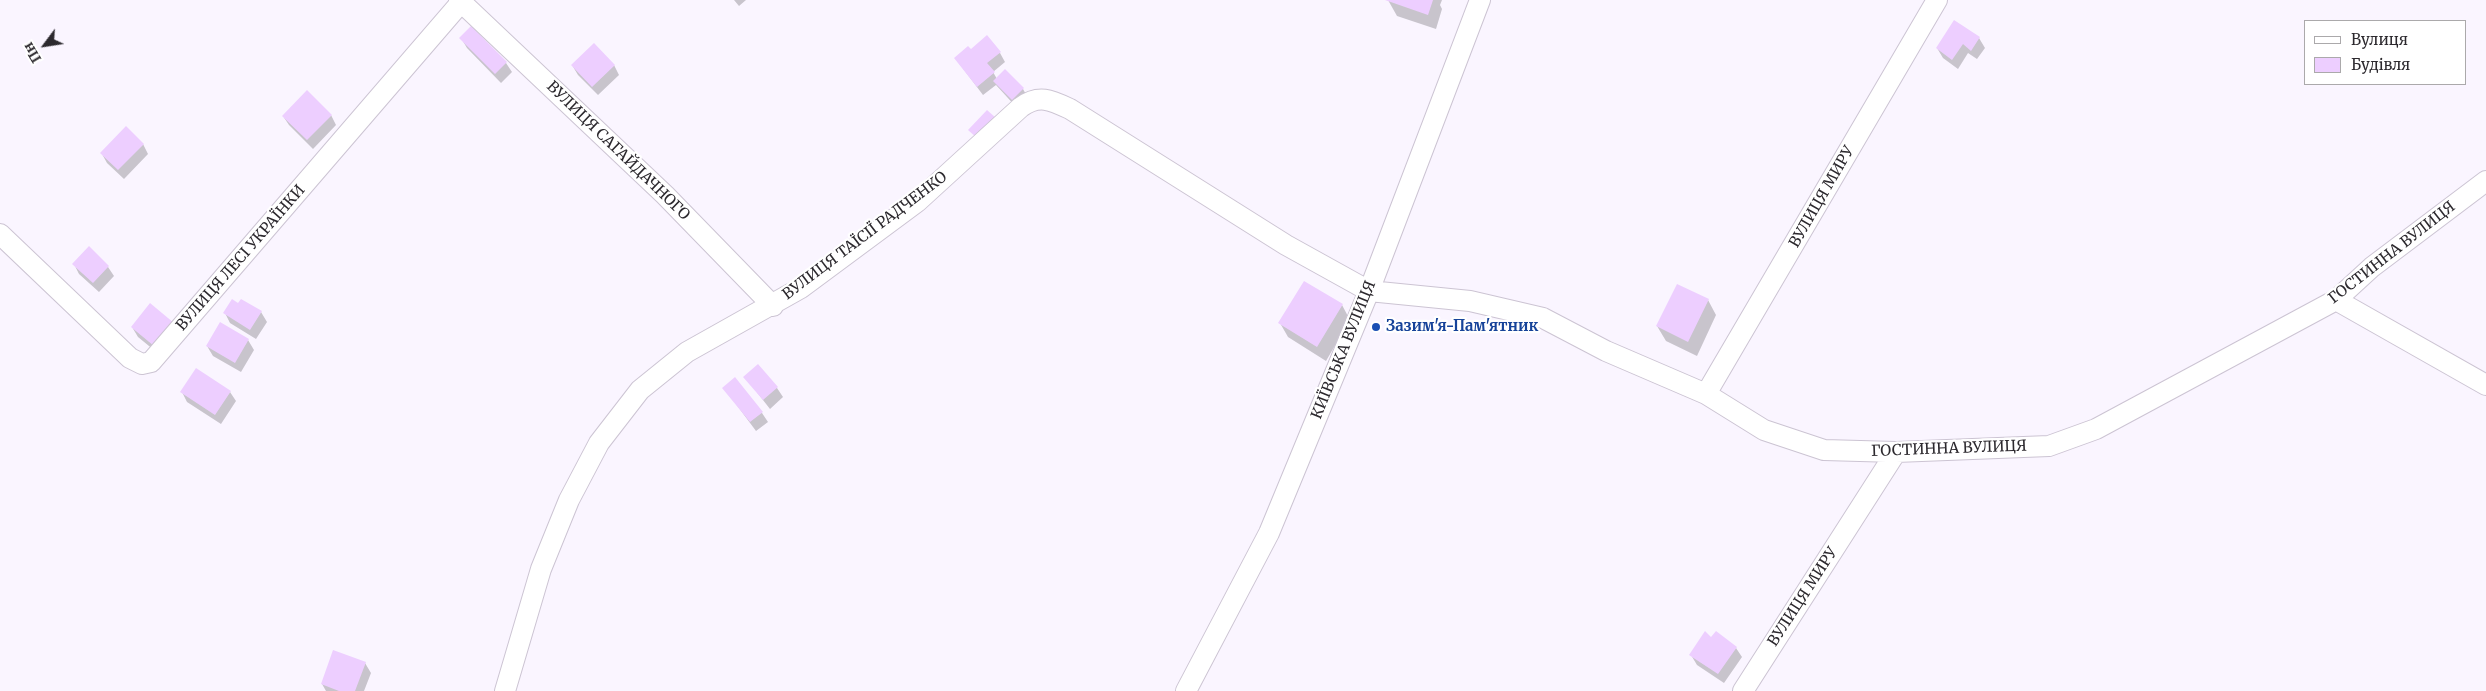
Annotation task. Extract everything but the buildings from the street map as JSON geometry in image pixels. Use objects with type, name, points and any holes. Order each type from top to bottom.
[{"type":"street","name":"КИЇВСЬКА ВУЛИЦЯ","points":[[1186,691],[1269,533],[1369,292],[1480,0]]},
{"type":"street","name":"ВУЛИЦЯ МИРУ","points":[[1706,394],[1937,0]]},
{"type":"street","name":"ВУЛИЦЯ ЛЕСІ УКРАЇНКИ","points":[[0,234],[130,358],[142,364],[151,362],[461,1]]},
{"type":"street","name":"ВУЛИЦЯ САГАЙДАЧНОГО","points":[[461,1],[665,195],[773,306]]},
{"type":"street","name":"ВУЛИЦЯ ТАЇСІЇ РАДЧЕНКО","points":[[505,691],[541,569],[569,500],[599,443],[640,390],[687,352],[773,306],[801,288],[916,202],[1021,107],[1038,98],[1053,100],[1070,109],[1286,245],[1369,292]]},
{"type":"street","name":"ГОСТИННА ВУЛИЦЯ","points":[[1369,292],[1470,300],[1543,318],[1606,351],[1706,394],[1764,430],[1824,450],[1896,452],[2049,446],[2096,429],[2336,300],[2372,267],[2486,181]]},
{"type":"street","points":[[2336,300],[2486,385]]},
{"type":"street","name":"ВУЛИЦЯ МИРУ","points":[[1743,691],[1896,452]]},
{"type":"place","name":"Зазим'я-Пам'ятник","points":[[1376,327]]}]
